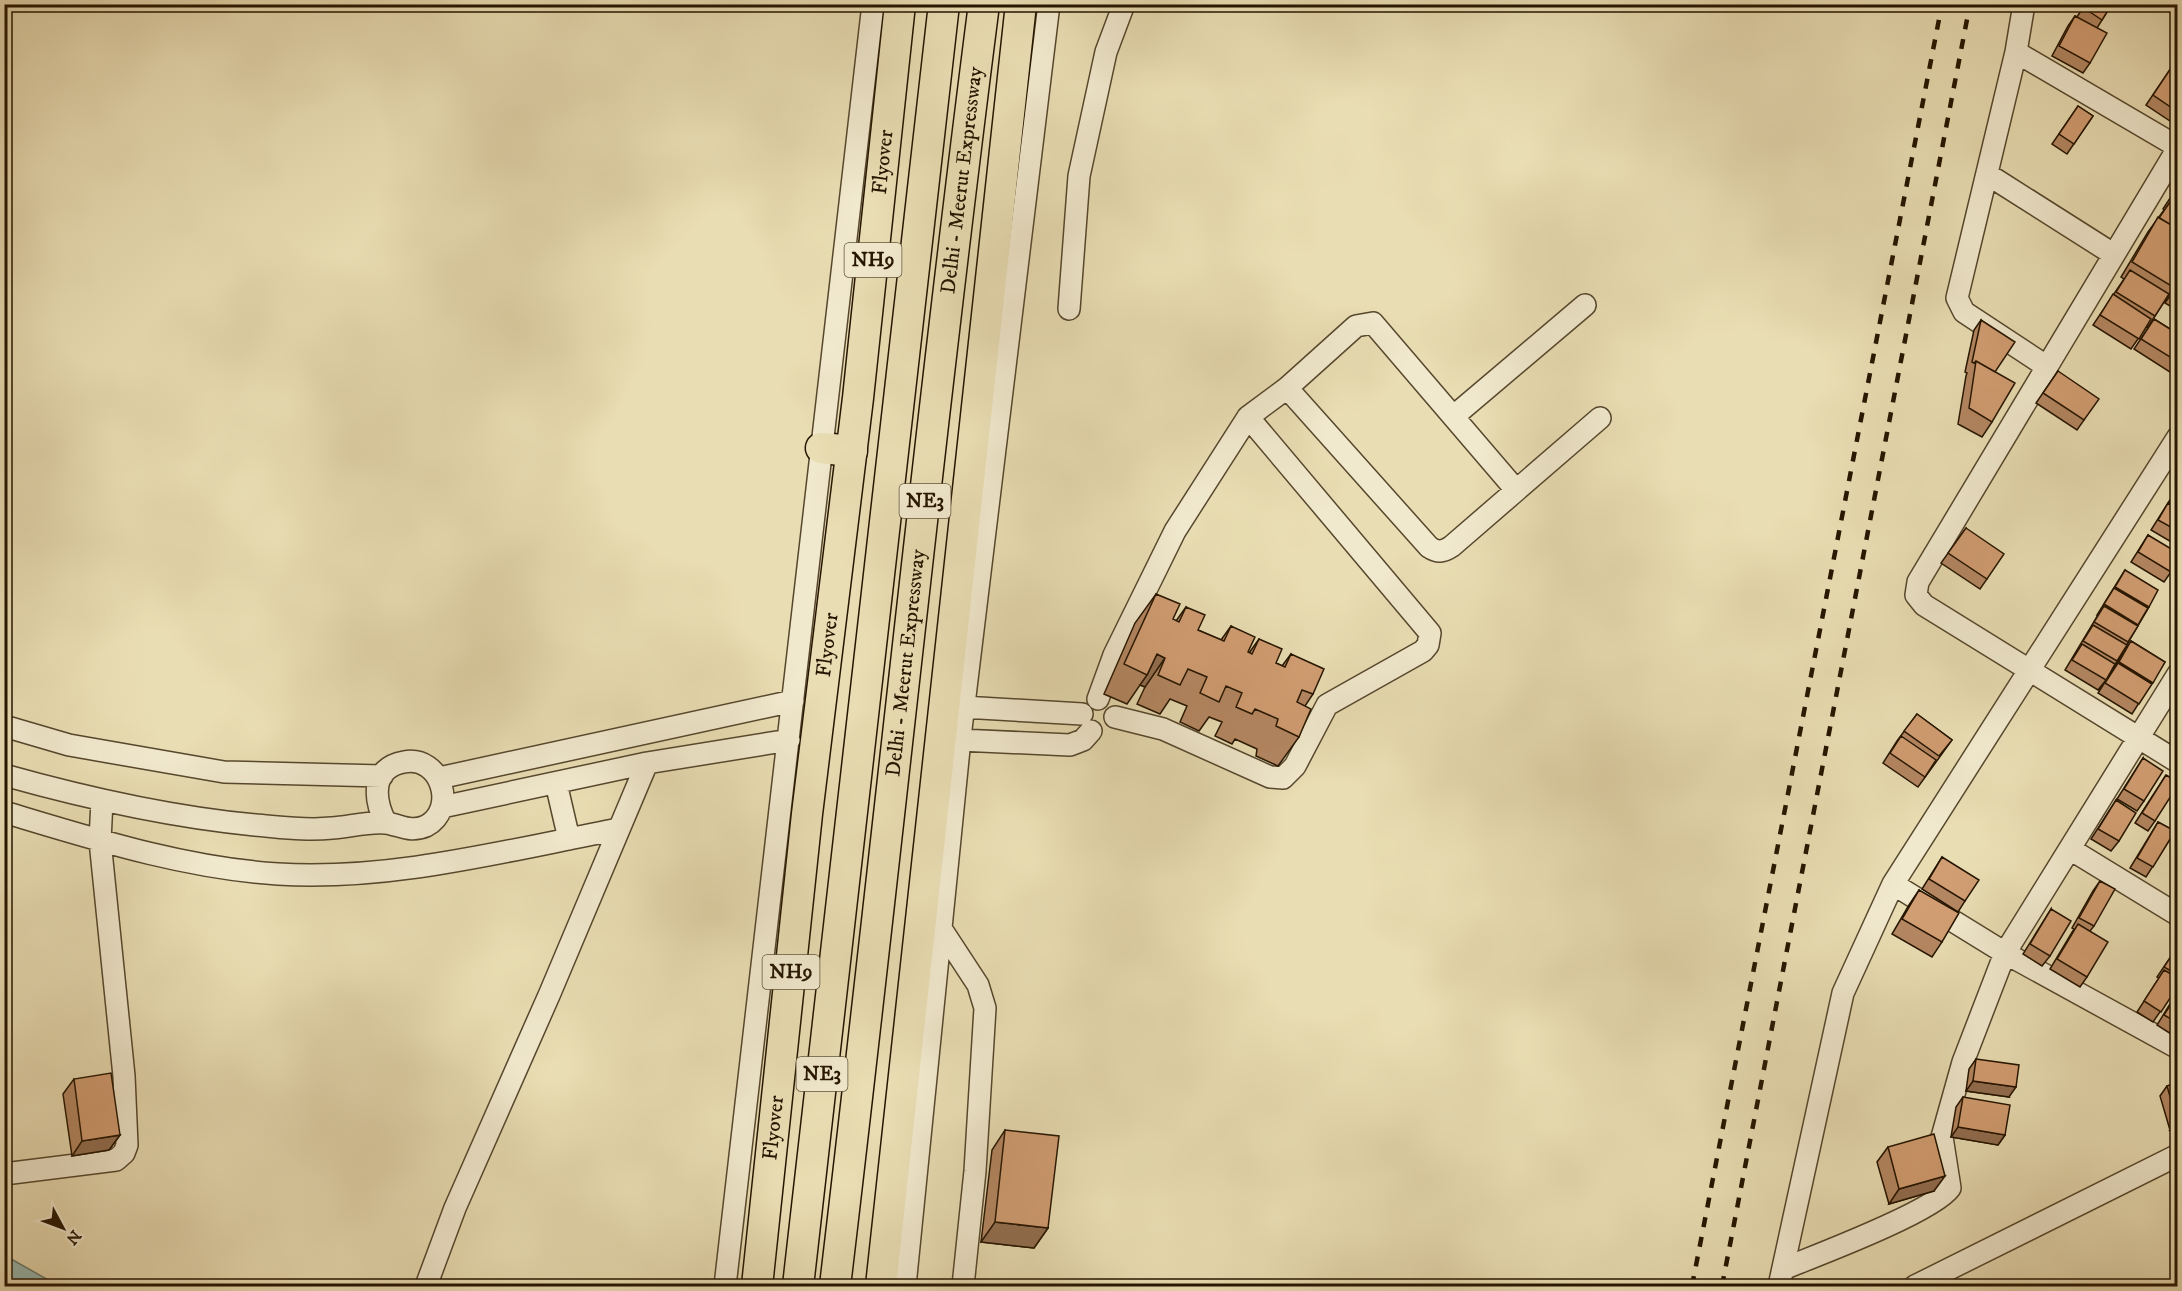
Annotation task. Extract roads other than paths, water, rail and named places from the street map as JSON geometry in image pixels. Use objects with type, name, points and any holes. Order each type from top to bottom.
[{"type":"highway","name":"Flyover","points":[[758,1287],[806,826],[852,452],[900,4]]},
{"type":"highway","name":"Delhi - Meerut Expressway","points":[[798,1287],[944,4]]},
{"type":"highway","name":"Delhi - Meerut Expressway","points":[[835,1287],[870,997],[902,693],[984,4]]},
{"type":"highway","points":[[880,1287],[910,1016],[961,644],[985,338],[1021,4]]},
{"type":"highway","points":[[985,338],[1005,366]]},
{"type":"highway","points":[[821,448],[852,452]]},
{"type":"street","points":[[725,1287],[873,4]]},
{"type":"street","points":[[905,1287],[963,707],[961,644],[1005,366],[1049,4]]},
{"type":"street","points":[[1069,309],[1080,176],[1106,52],[1124,4]]},
{"type":"street","points":[[2024,4],[2016,52],[1958,303],[1964,312],[2046,366]]},
{"type":"street","points":[[2016,52],[2178,147],[1918,582],[1916,595],[1924,605],[2178,762]]},
{"type":"street","points":[[1987,174],[2114,254]]},
{"type":"street","points":[[1454,416],[1585,305]]},
{"type":"street","points":[[960,740],[1070,745],[1083,740],[1087,722],[1085,706],[1098,699],[1114,655],[1175,531],[1248,417],[1287,388],[1356,326],[1373,323],[1516,490]]},
{"type":"street","points":[[1287,388],[1429,547],[1437,552],[1445,551],[1452,546],[1600,418]]},
{"type":"street","points":[[1115,717],[1163,729],[1270,777],[1283,778],[1295,766],[1327,705],[1428,645],[1430,633],[1248,417]]},
{"type":"street","points":[[1781,1278],[1843,993],[1893,884],[2178,437]]},
{"type":"street","points":[[1781,1278],[1923,1207],[1946,1194],[1950,1188],[1942,1137],[1963,1062],[2005,953],[2178,674]]},
{"type":"street","points":[[963,707],[1087,722],[1105,731],[1113,724],[1115,717],[1110,703],[1098,699]]},
{"type":"street","points":[[439,778],[793,700]]},
{"type":"street","points":[[4,726],[69,745],[224,772],[382,776]]},
{"type":"street","points":[[442,807],[647,763],[789,740]]},
{"type":"street","points":[[4,775],[102,800],[213,820],[313,830],[386,823],[406,830],[428,825],[442,807],[444,792],[439,778],[430,768],[418,762],[398,764],[382,776],[376,790],[377,806],[386,823]]},
{"type":"street","points":[[426,1287],[455,1208],[647,763]]},
{"type":"street","points":[[556,783],[569,839]]},
{"type":"street","points":[[4,1174],[116,1160],[124,1153],[128,1145],[124,1076],[100,841],[102,800]]},
{"type":"street","points":[[4,812],[100,841],[196,864],[279,874],[391,870],[619,829]]},
{"type":"street","points":[[2070,849],[2178,915]]},
{"type":"street","points":[[1893,884],[2005,953],[2178,1048]]},
{"type":"street","points":[[942,930],[978,986],[986,1008],[975,1171],[963,1287]]},
{"type":"street","points":[[1914,1287],[2178,1155]]},
{"type":"water","points":[[4,1255],[59,1286],[5,1286]]},
{"type":"railway","points":[[1692,1286],[1942,4]]},
{"type":"railway","points":[[1722,1286],[1970,4]]}]
